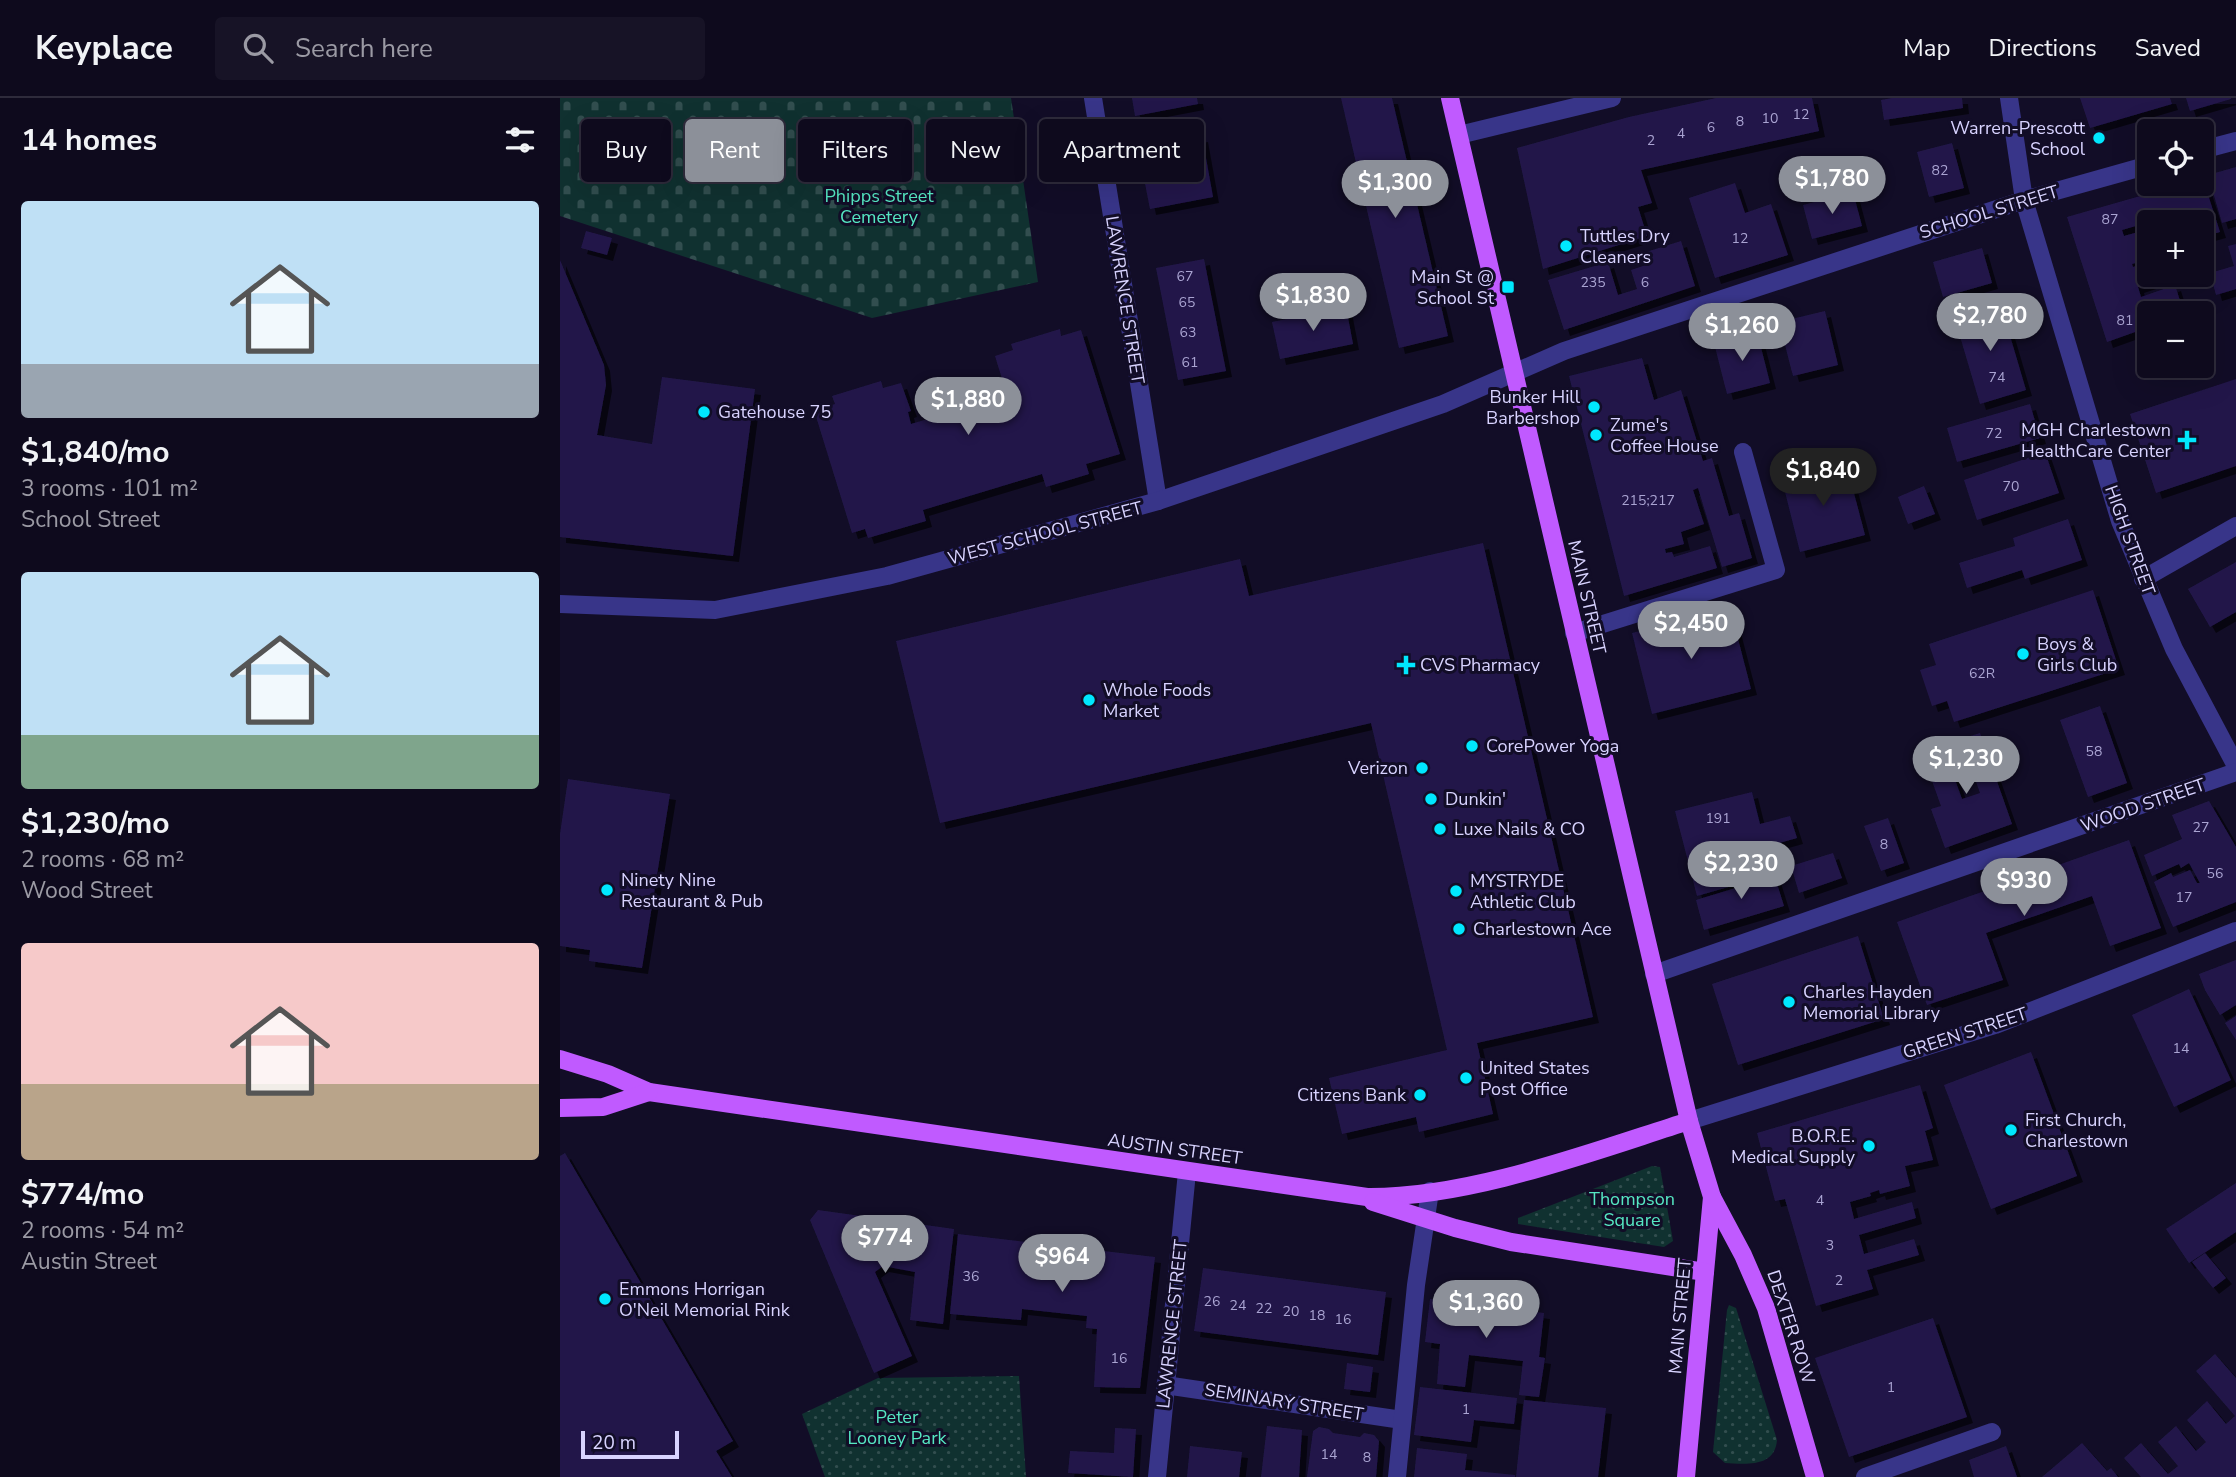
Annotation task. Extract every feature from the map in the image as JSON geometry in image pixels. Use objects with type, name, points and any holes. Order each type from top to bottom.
[{"type":"main road","name":"MAIN STREET","points":[[1450,98],[1689,1121],[1712,1197],[1686,1477]]},
{"type":"main road","name":"AUSTIN STREET","points":[[560,1059],[608,1074],[649,1092],[1356,1196],[1386,1197],[1520,1174],[1689,1121]]},
{"type":"main road","name":"AUSTIN STREET","points":[[560,1108],[603,1107],[649,1092]]},
{"type":"main road","points":[[1356,1196],[1426,1219],[1511,1242],[1705,1272]]},
{"type":"main road","name":"DEXTER ROW","points":[[1712,1197],[1743,1255],[1766,1308],[1815,1477]]},
{"type":"street","name":"LAWRENCE STREET","points":[[1093,98],[1158,501]]},
{"type":"street","points":[[1459,135],[1612,98]]},
{"type":"street","name":"HIGH STREET","points":[[2009,98],[2024,200],[2120,521],[2174,649],[2236,766]]},
{"type":"street","points":[[2214,147],[2236,141]]},
{"type":"street","name":"SCHOOL STREET","points":[[1513,374],[1564,351],[2024,200],[2137,168]]},
{"type":"street","name":"WEST SCHOOL STREET","points":[[560,604],[715,610],[887,576],[1158,501],[1443,404],[1513,374]]},
{"type":"street","points":[[1574,634],[1776,570],[1743,452]]},
{"type":"street","points":[[2143,579],[2236,526]]},
{"type":"street","name":"WOOD STREET","points":[[1654,974],[2236,772]]},
{"type":"street","name":"GREEN STREET","points":[[1689,1121],[1995,1025],[2236,931]]},
{"type":"street","name":"LAWRENCE STREET","points":[[1157,1477],[1187,1172]]},
{"type":"street","points":[[1397,1477],[1416,1285],[1430,1191]]},
{"type":"street","name":"SEMINARY STREET","points":[[1166,1384],[1402,1420]]},
{"type":"street","points":[[1865,1477],[1992,1432]]},
{"type":"green space","name":"Phipps Street Cemetery","points":[[560,98],[1011,98],[1014,119],[926,119],[926,182],[1023,182],[1038,282],[872,318],[560,216]]},
{"type":"green space","name":"Thompson Square","points":[[1652,1166],[1660,1167],[1673,1241],[1664,1247],[1518,1224],[1518,1218]]},
{"type":"green space","points":[[1729,1305],[1736,1308],[1777,1440],[1771,1456],[1758,1462],[1725,1463],[1713,1452]]},
{"type":"green space","name":"Peter Looney Park","points":[[1019,1376],[1026,1477],[825,1477],[802,1414],[878,1378]]},
{"type":"building","points":[[1132,98],[1197,98],[1198,104],[1135,116]]},
{"type":"building","points":[[1341,98],[1392,98],[1448,336],[1399,348]]},
{"type":"building","points":[[1716,98],[1812,98],[1819,131],[1641,170],[1652,203],[1638,207],[1647,236],[1543,269],[1517,148],[1629,117]]},
{"type":"building","points":[[1962,98],[1963,108],[1884,120],[1881,100]]},
{"type":"building","points":[[2080,98],[2170,98],[2172,104],[2090,128]]},
{"type":"building","points":[[2186,98],[2231,98],[2231,99],[2190,111]]},
{"type":"building","points":[[1952,143],[1964,188],[1929,197],[1917,152]]},
{"type":"building","points":[[1204,147],[1213,197],[1150,209],[1145,182],[1204,182]]},
{"type":"building","points":[[2236,167],[2236,219],[2222,223],[2214,196],[2214,173]]},
{"type":"building","points":[[1735,183],[1745,213],[1771,204],[1788,255],[1715,278],[1689,198]]},
{"type":"building","points":[[1853,192],[1862,226],[1812,239],[1803,205]]},
{"type":"building","points":[[2140,196],[2208,196],[2213,210],[2137,210],[2137,226],[2122,230],[2124,236],[2137,232],[2137,263],[2132,264],[2133,267],[2137,266],[2137,287],[2141,297],[2176,287],[2180,301],[2137,301],[2137,331],[2107,342],[2067,217]]},
{"type":"building","points":[[2214,213],[2220,232],[2214,234]]},
{"type":"building","points":[[586,231],[612,238],[607,255],[581,248]]},
{"type":"building","points":[[1681,241],[1695,286],[1564,330],[1548,280],[1608,262],[1618,295],[1637,289],[1631,270],[1646,265],[1643,253]]},
{"type":"building","points":[[2236,244],[2236,289],[2216,295],[2214,272],[2234,266],[2228,246]]},
{"type":"building","points":[[1982,248],[1992,283],[1943,297],[1933,262]]},
{"type":"building","points":[[1204,259],[1226,371],[1178,380],[1156,268]]},
{"type":"building","name":"Gatehouse 75","points":[[560,260],[604,365],[606,385],[597,435],[652,444],[662,377],[755,389],[733,556],[560,537]]},
{"type":"building","points":[[2000,302],[2026,390],[1980,404],[1954,316]]},
{"type":"building","points":[[1346,307],[1353,344],[1280,359],[1272,322]]},
{"type":"building","points":[[1825,311],[1838,365],[1793,376],[1779,322]]},
{"type":"building","points":[[1060,329],[1061,336],[1081,330],[1120,454],[1086,464],[1089,474],[1046,487],[1042,474],[923,510],[926,521],[868,538],[865,529],[852,533],[814,410],[835,404],[832,396],[881,381],[883,388],[901,383],[911,411],[908,412],[911,424],[1007,395],[995,356],[1013,350],[1011,344]]},
{"type":"building","points":[[1757,332],[1770,383],[1727,394],[1714,343]]},
{"type":"building","points":[[1642,358],[1654,400],[1681,390],[1703,461],[1712,458],[1729,516],[1739,513],[1752,558],[1722,567],[1698,488],[1693,490],[1704,524],[1681,532],[1684,544],[1665,549],[1666,553],[1672,552],[1674,557],[1710,546],[1717,568],[1624,596],[1569,376]]},
{"type":"building","name":"MGH Charlestown HealthCare Center","points":[[2236,379],[2236,466],[2156,493],[2130,414]]},
{"type":"building","points":[[2030,404],[2040,438],[1957,462],[1947,428]]},
{"type":"building","points":[[2045,452],[2059,493],[1977,520],[1964,480]]},
{"type":"building","points":[[1846,463],[1865,535],[1800,552],[1782,480]]},
{"type":"building","points":[[1924,486],[1935,514],[1908,524],[1898,497]]},
{"type":"building","points":[[2068,519],[2082,560],[2025,579],[2022,570],[1967,588],[1959,563],[2015,546],[2013,538]]},
{"type":"building","points":[[1483,543],[1593,1017],[1477,1043],[1493,1114],[1419,1132],[1416,1117],[1342,1134],[1329,1078],[1447,1050],[1371,723],[940,823],[896,641],[1240,559],[1249,596]]},
{"type":"building","points":[[2236,562],[2236,612],[2210,627],[2188,589]]},
{"type":"building","name":"Boys & Girls Club","points":[[2093,590],[2119,669],[1954,722],[1947,701],[1932,706],[1920,670],[1936,665],[1929,644]]},
{"type":"building","points":[[1730,608],[1751,689],[1652,714],[1632,633]]},
{"type":"building","points":[[2100,706],[2127,783],[2088,797],[2060,720]]},
{"type":"building","points":[[1980,733],[2012,824],[1945,848],[1931,809],[1941,806],[1922,753],[1943,746],[1962,799],[1980,793],[1961,739]]},
{"type":"building","name":"Ninety Nine Restaurant & Pub","points":[[568,779],[670,794],[642,968],[589,961],[590,950],[560,946],[560,834]]},
{"type":"building","points":[[1752,792],[1760,824],[1790,816],[1797,838],[1772,845],[1774,850],[1766,852],[1769,863],[1742,870],[1746,882],[1697,896],[1675,811]]},
{"type":"building","points":[[2209,801],[2236,847],[2236,902],[2173,927],[2154,882],[2171,873],[2173,877],[2190,870],[2197,883],[2200,883],[2189,863],[2181,868],[2179,864],[2152,876],[2144,855],[2182,839],[2172,815]]},
{"type":"building","points":[[1888,818],[1904,863],[1881,871],[1864,826]]},
{"type":"building","points":[[2129,840],[2161,928],[2110,946],[2092,896],[1986,933],[2003,980],[1927,1005],[1897,922]]},
{"type":"building","points":[[1833,853],[1842,878],[1799,893],[1791,866]]},
{"type":"building","points":[[1772,868],[1784,906],[1704,930],[1696,900],[1752,883],[1750,875]]},
{"type":"building","points":[[1858,936],[1884,1019],[1738,1065],[1712,984]]},
{"type":"building","points":[[2236,960],[2236,1005],[2220,1015],[2199,974]]},
{"type":"building","points":[[2189,989],[2231,1080],[2174,1107],[2132,1015]]},
{"type":"building","points":[[2236,1016],[2236,1040],[2225,1023]]},
{"type":"building","name":"First Church, Charlestown","points":[[2031,1052],[2077,1176],[1991,1209],[1944,1085]]},
{"type":"building","points":[[1920,1085],[1933,1128],[1925,1131],[1933,1160],[1905,1166],[1910,1186],[1880,1194],[1879,1190],[1870,1193],[1871,1196],[1850,1202],[1854,1219],[1912,1202],[1916,1218],[1859,1235],[1864,1254],[1914,1239],[1919,1255],[1867,1270],[1873,1289],[1816,1306],[1785,1199],[1775,1201],[1757,1133]]},
{"type":"building","name":"Emmons Horrigan O'Neil Memorial Rink","points":[[565,1153],[733,1441],[716,1451],[732,1477],[560,1477],[560,1156]]},
{"type":"building","points":[[2236,1183],[2236,1232],[2189,1263],[2166,1229]]},
{"type":"building","points":[[818,1210],[954,1229],[943,1324],[910,1320],[915,1272],[883,1266],[875,1272],[912,1356],[874,1373],[810,1220]]},
{"type":"building","points":[[958,1234],[1155,1257],[1140,1388],[1094,1387],[1097,1329],[1086,1328],[1087,1316],[1022,1309],[1021,1320],[950,1314]]},
{"type":"building","points":[[2205,1253],[2226,1278],[2213,1288],[2192,1262]]},
{"type":"building","points":[[1203,1268],[1386,1292],[1378,1355],[1194,1331]]},
{"type":"building","points":[[1430,1299],[1544,1313],[1539,1357],[1545,1358],[1539,1397],[1519,1395],[1523,1361],[1469,1355],[1465,1387],[1437,1384],[1440,1344],[1425,1342]]},
{"type":"building","points":[[1933,1318],[1967,1417],[1849,1457],[1815,1358]]},
{"type":"building","points":[[2215,1354],[2236,1378],[2236,1477],[2141,1477],[2124,1458],[2141,1443],[2168,1474],[2178,1466],[2158,1442],[2176,1426],[2196,1451],[2206,1442],[2187,1420],[2207,1401],[2226,1424],[2235,1416],[2196,1371]]},
{"type":"building","points":[[1347,1363],[1373,1367],[1370,1392],[1344,1389]]},
{"type":"building","points":[[1420,1387],[1517,1398],[1514,1424],[1474,1420],[1471,1442],[1414,1435]]},
{"type":"building","points":[[1524,1400],[1606,1408],[1598,1477],[1516,1477]]},
{"type":"building","points":[[1267,1426],[1302,1430],[1299,1477],[1261,1477]]},
{"type":"building","points":[[1319,1427],[1329,1429],[1333,1433],[1360,1437],[1364,1433],[1374,1435],[1379,1441],[1376,1477],[1307,1477],[1313,1431]]},
{"type":"building","points":[[1115,1428],[1136,1429],[1133,1477],[1068,1473],[1070,1451],[1114,1453]]},
{"type":"building","points":[[2082,1443],[2107,1471],[2111,1468],[2118,1477],[2042,1477]]},
{"type":"building","points":[[1190,1446],[1242,1452],[1239,1477],[1187,1477]]},
{"type":"building","points":[[2006,1446],[2017,1477],[1974,1477],[1969,1460]]},
{"type":"building","points":[[1417,1448],[1467,1454],[1465,1470],[1515,1477],[1414,1477]]},
{"type":"place","name":"Warren-Prescott School","points":[[2099,138]]},
{"type":"place","name":"Tuttles Dry Cleaners","points":[[1566,246]]},
{"type":"place","name":"Main St @ School St","points":[[1508,287]]},
{"type":"place","name":"Bunker Hill Barbershop","points":[[1594,407]]},
{"type":"place","name":"Gatehouse 75","points":[[704,412]]},
{"type":"place","name":"Zume's Coffee House","points":[[1596,435]]},
{"type":"place","name":"MGH Charlestown HealthCare Center","points":[[2187,440]]},
{"type":"place","name":"Boys & Girls Club","points":[[2023,654]]},
{"type":"place","name":"CVS Pharmacy","points":[[1406,665]]},
{"type":"place","name":"Whole Foods Market","points":[[1089,700]]},
{"type":"place","name":"CorePower Yoga","points":[[1472,746]]},
{"type":"place","name":"Verizon","points":[[1422,768]]},
{"type":"place","name":"Dunkin'","points":[[1431,799]]},
{"type":"place","name":"Luxe Nails & CO","points":[[1440,829]]},
{"type":"place","name":"Ninety Nine Restaurant & Pub","points":[[607,890]]},
{"type":"place","name":"MYSTRYDE Athletic Club","points":[[1456,891]]},
{"type":"place","name":"Charlestown Ace","points":[[1459,929]]},
{"type":"place","name":"Charles Hayden Memorial Library","points":[[1789,1002]]},
{"type":"place","name":"United States Post Office","points":[[1466,1078]]},
{"type":"place","name":"Citizens Bank","points":[[1420,1095]]},
{"type":"place","name":"First Church, Charlestown","points":[[2011,1130]]},
{"type":"place","name":"B.O.R.E. Medical Supply","points":[[1869,1146]]},
{"type":"place","name":"Emmons Horrigan O'Neil Memorial Rink","points":[[605,1299]]}]
